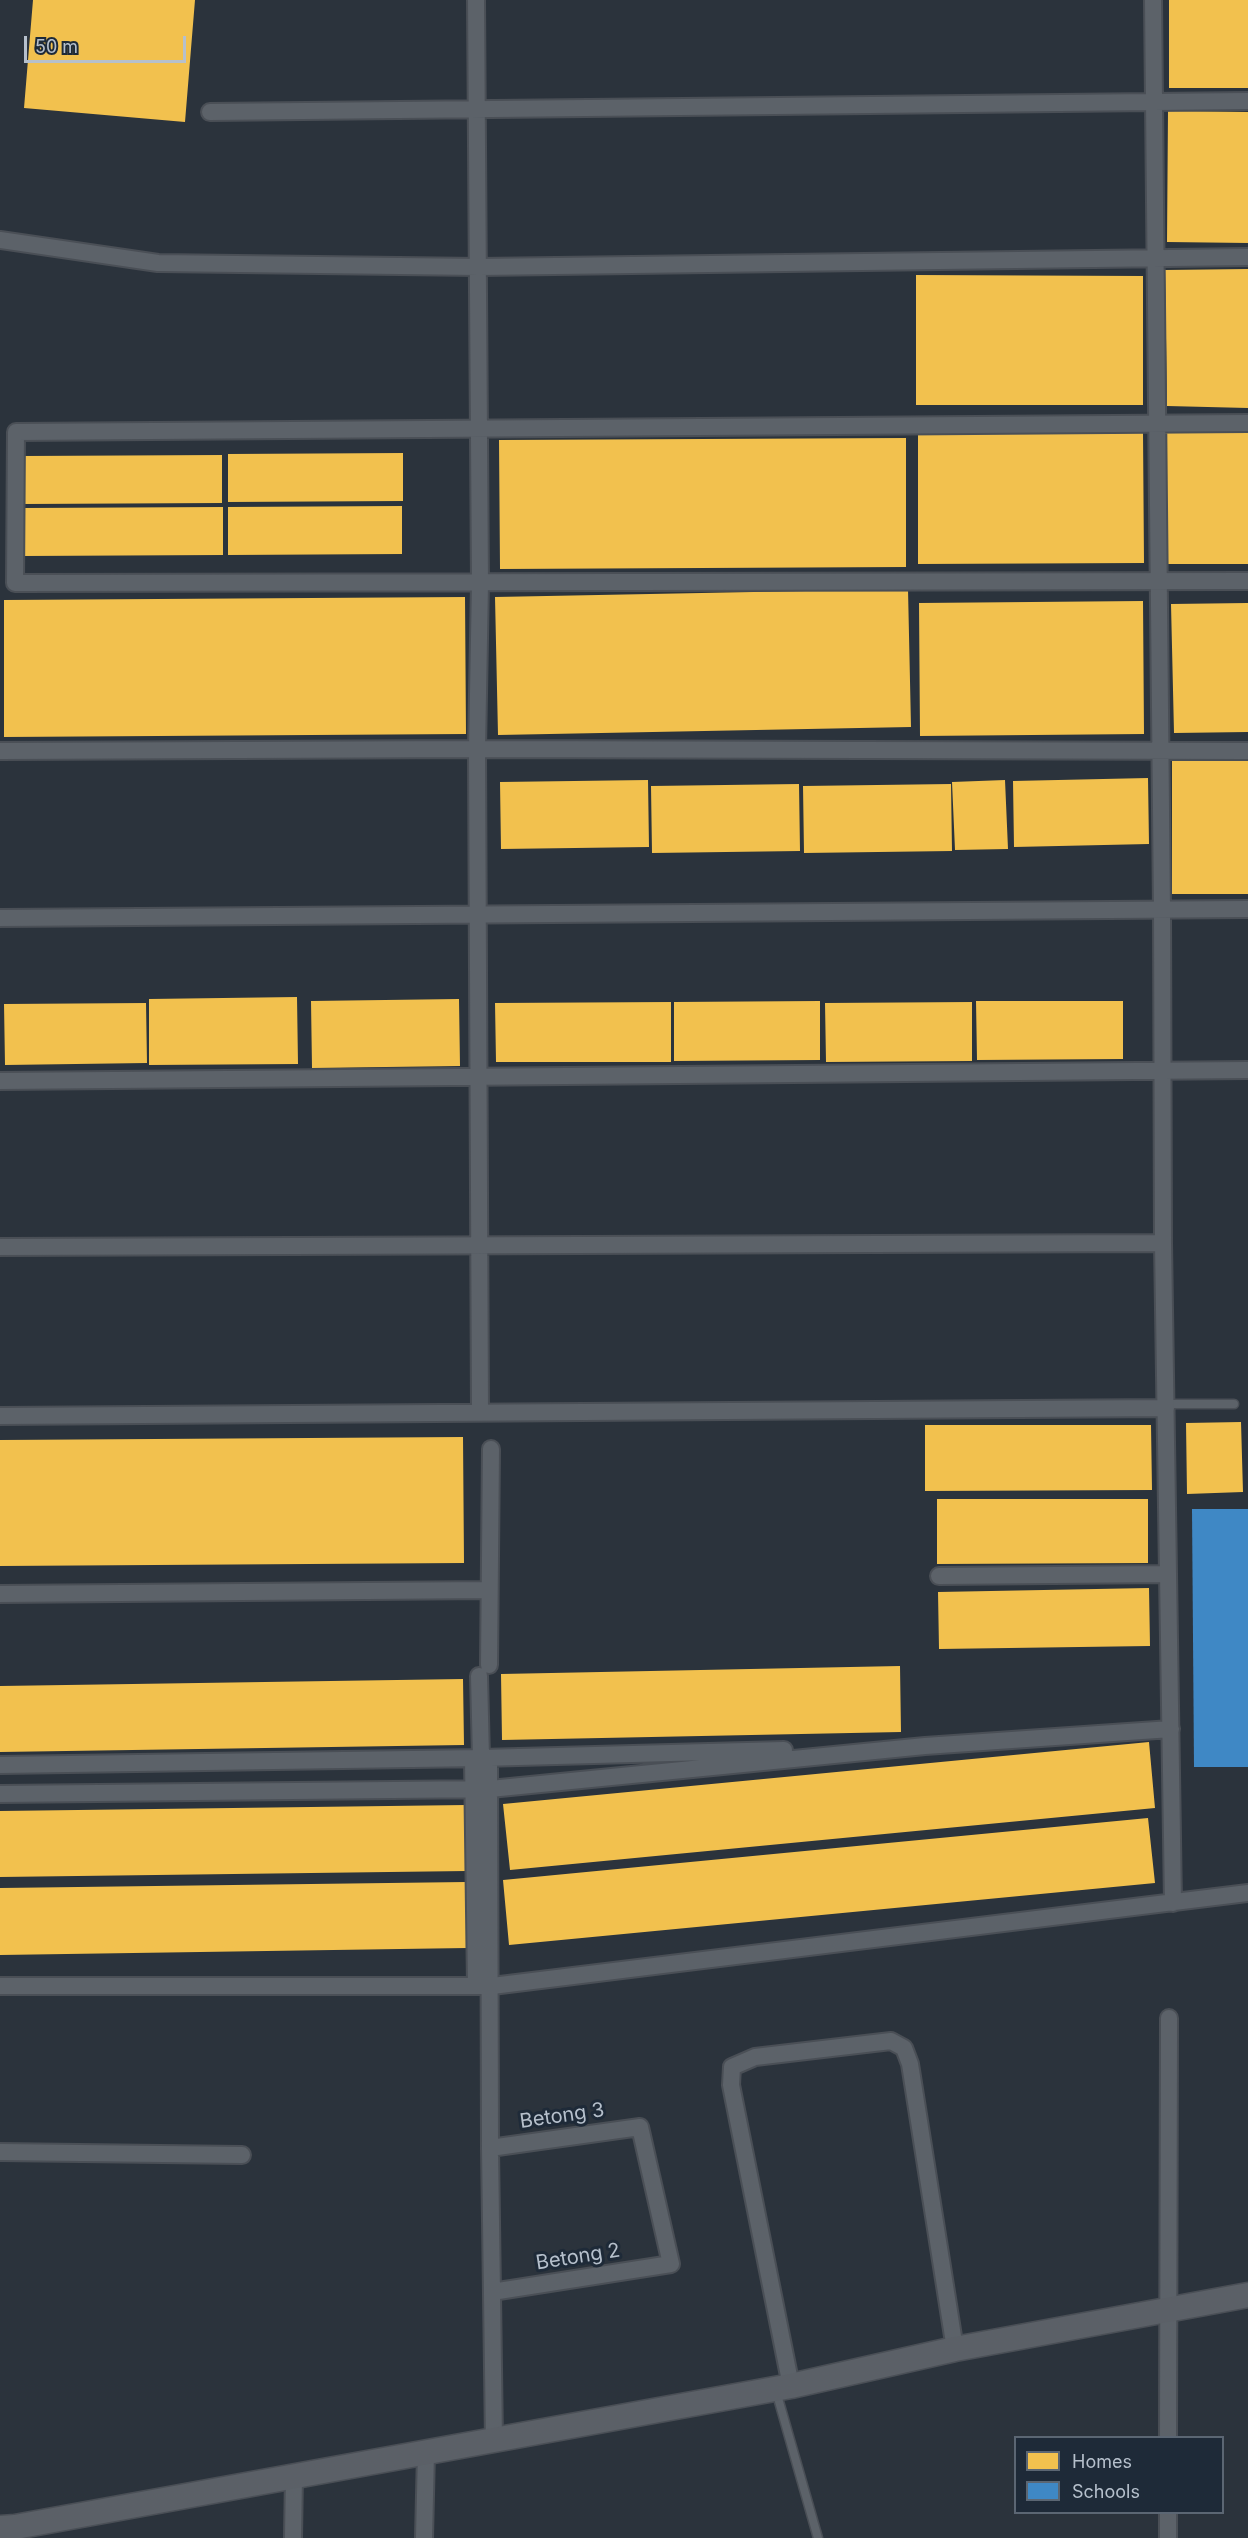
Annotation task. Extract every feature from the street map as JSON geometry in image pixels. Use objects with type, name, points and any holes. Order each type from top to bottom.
[{"type":"street","points":[[476,0],[480,583],[477,749],[480,1412]]},
{"type":"street","points":[[1153,0],[1161,752],[1161,1071],[1173,1903]]},
{"type":"street","points":[[210,112],[1248,101]]},
{"type":"street","points":[[0,240],[158,263],[479,267],[1248,257]]},
{"type":"street","points":[[1248,423],[16,432],[15,583],[1248,581]]},
{"type":"street","points":[[0,752],[477,749],[1248,751]]},
{"type":"street","points":[[0,918],[1248,909]]},
{"type":"street","points":[[0,1081],[1248,1070]]},
{"type":"street","points":[[0,1247],[1163,1243]]},
{"type":"street","points":[[0,1416],[1166,1406]]},
{"type":"street","points":[[491,1449],[489,1590],[481,1789],[484,1986],[490,2148],[494,2441]]},
{"type":"street","points":[[939,1576],[1168,1574]]},
{"type":"street","points":[[0,1594],[489,1590]]},
{"type":"street","points":[[0,1794],[481,1789],[926,1746],[1171,1729]]},
{"type":"street","points":[[0,1765],[481,1758],[926,1746]]},
{"type":"street","points":[[0,1986],[484,1986],[1248,1893]]},
{"type":"street","points":[[1168,2436],[1169,2018]]},
{"type":"street","points":[[783,2388],[731,2085],[732,2067],[755,2057],[891,2041],[904,2048],[910,2064],[955,2349]]},
{"type":"street","name":"Betong 3","points":[[490,2148],[640,2127],[671,2264]]},
{"type":"street","points":[[0,2152],[242,2155]]},
{"type":"street","name":"Betong 2","points":[[492,2292],[671,2264]]},
{"type":"street","points":[[0,2528],[783,2388],[955,2349],[1248,2295]]},
{"type":"street","points":[[424,2538],[426,2452]]},
{"type":"street","points":[[293,2538],[294,2475]]},
{"type":"street","points":[[1168,2514],[1168,2538]]},
{"type":"lane","points":[[1166,1406],[1234,1404]]},
{"type":"lane","points":[[783,2388],[818,2538]]},
{"type":"building: Homes","points":[[33,0],[195,0],[185,122],[24,108]]},
{"type":"building: Homes","points":[[1169,0],[1248,0],[1248,88],[1169,88]]},
{"type":"building: Homes","points":[[1168,111],[1248,112],[1248,243],[1167,242]]},
{"type":"building: Homes","points":[[1248,269],[1248,408],[1167,406],[1165,270]]},
{"type":"building: Homes","points":[[916,275],[1143,276],[1143,405],[916,405]]},
{"type":"building: Homes","points":[[1162,430],[1248,430],[1248,564],[1162,564]]},
{"type":"building: Homes","points":[[1143,433],[1144,563],[918,564],[918,434]]},
{"type":"building: Homes","points":[[906,438],[906,567],[500,569],[499,440]]},
{"type":"building: Homes","points":[[403,453],[403,501],[228,502],[228,454]]},
{"type":"building: Homes","points":[[222,455],[222,503],[23,504],[23,456]]},
{"type":"building: Homes","points":[[402,506],[402,554],[228,555],[228,507]]},
{"type":"building: Homes","points":[[223,507],[223,555],[24,556],[24,508]]},
{"type":"building: Homes","points":[[908,589],[911,727],[498,735],[495,597]]},
{"type":"building: Homes","points":[[465,597],[466,734],[4,737],[4,600]]},
{"type":"building: Homes","points":[[1143,601],[1144,734],[920,736],[919,603]]},
{"type":"building: Homes","points":[[1248,603],[1248,732],[1174,733],[1171,604]]},
{"type":"building: Homes","points":[[1172,758],[1248,758],[1248,894],[1172,894]]},
{"type":"building: Homes","points":[[1148,778],[1149,844],[1014,847],[1013,781]]},
{"type":"building: Homes","points":[[648,780],[649,847],[501,849],[500,782]]},
{"type":"building: Homes","points":[[1005,780],[1008,849],[955,850],[952,782]]},
{"type":"building: Homes","points":[[799,784],[800,851],[652,853],[651,786]]},
{"type":"building: Homes","points":[[951,784],[952,851],[804,853],[803,786]]},
{"type":"building: Homes","points":[[297,997],[298,1064],[149,1065],[149,999]]},
{"type":"building: Homes","points":[[459,999],[460,1066],[312,1068],[311,1001]]},
{"type":"building: Homes","points":[[820,1001],[820,1060],[674,1061],[674,1002]]},
{"type":"building: Homes","points":[[976,1001],[1123,1001],[1123,1059],[977,1060]]},
{"type":"building: Homes","points":[[671,1002],[671,1062],[496,1062],[495,1003]]},
{"type":"building: Homes","points":[[972,1002],[972,1061],[826,1062],[825,1003]]},
{"type":"building: Homes","points":[[146,1003],[147,1063],[5,1065],[4,1004]]},
{"type":"building: Homes","points":[[1241,1422],[1243,1492],[1187,1494],[1186,1423]]},
{"type":"building: Homes","points":[[925,1425],[1151,1425],[1152,1490],[925,1491]]},
{"type":"building: Homes","points":[[463,1437],[464,1563],[0,1566],[0,1440]]},
{"type":"building: Homes","points":[[937,1499],[1148,1499],[1148,1563],[937,1564]]},
{"type":"building: Homes","points":[[1149,1588],[1150,1646],[939,1649],[938,1592]]},
{"type":"building: Homes","points":[[900,1666],[901,1732],[502,1740],[501,1674]]},
{"type":"building: Homes","points":[[463,1679],[464,1745],[0,1752],[0,1686]]},
{"type":"building: Homes","points":[[1149,1742],[1155,1808],[510,1870],[503,1804]]},
{"type":"building: Homes","points":[[466,1805],[467,1871],[0,1877],[0,1811]]},
{"type":"building: Homes","points":[[1148,1818],[1155,1883],[509,1945],[503,1880]]},
{"type":"building: Homes","points":[[466,1882],[467,1948],[0,1955],[0,1888]]},
{"type":"building: Schools","points":[[1192,1509],[1248,1509],[1248,1767],[1194,1767]]}]
